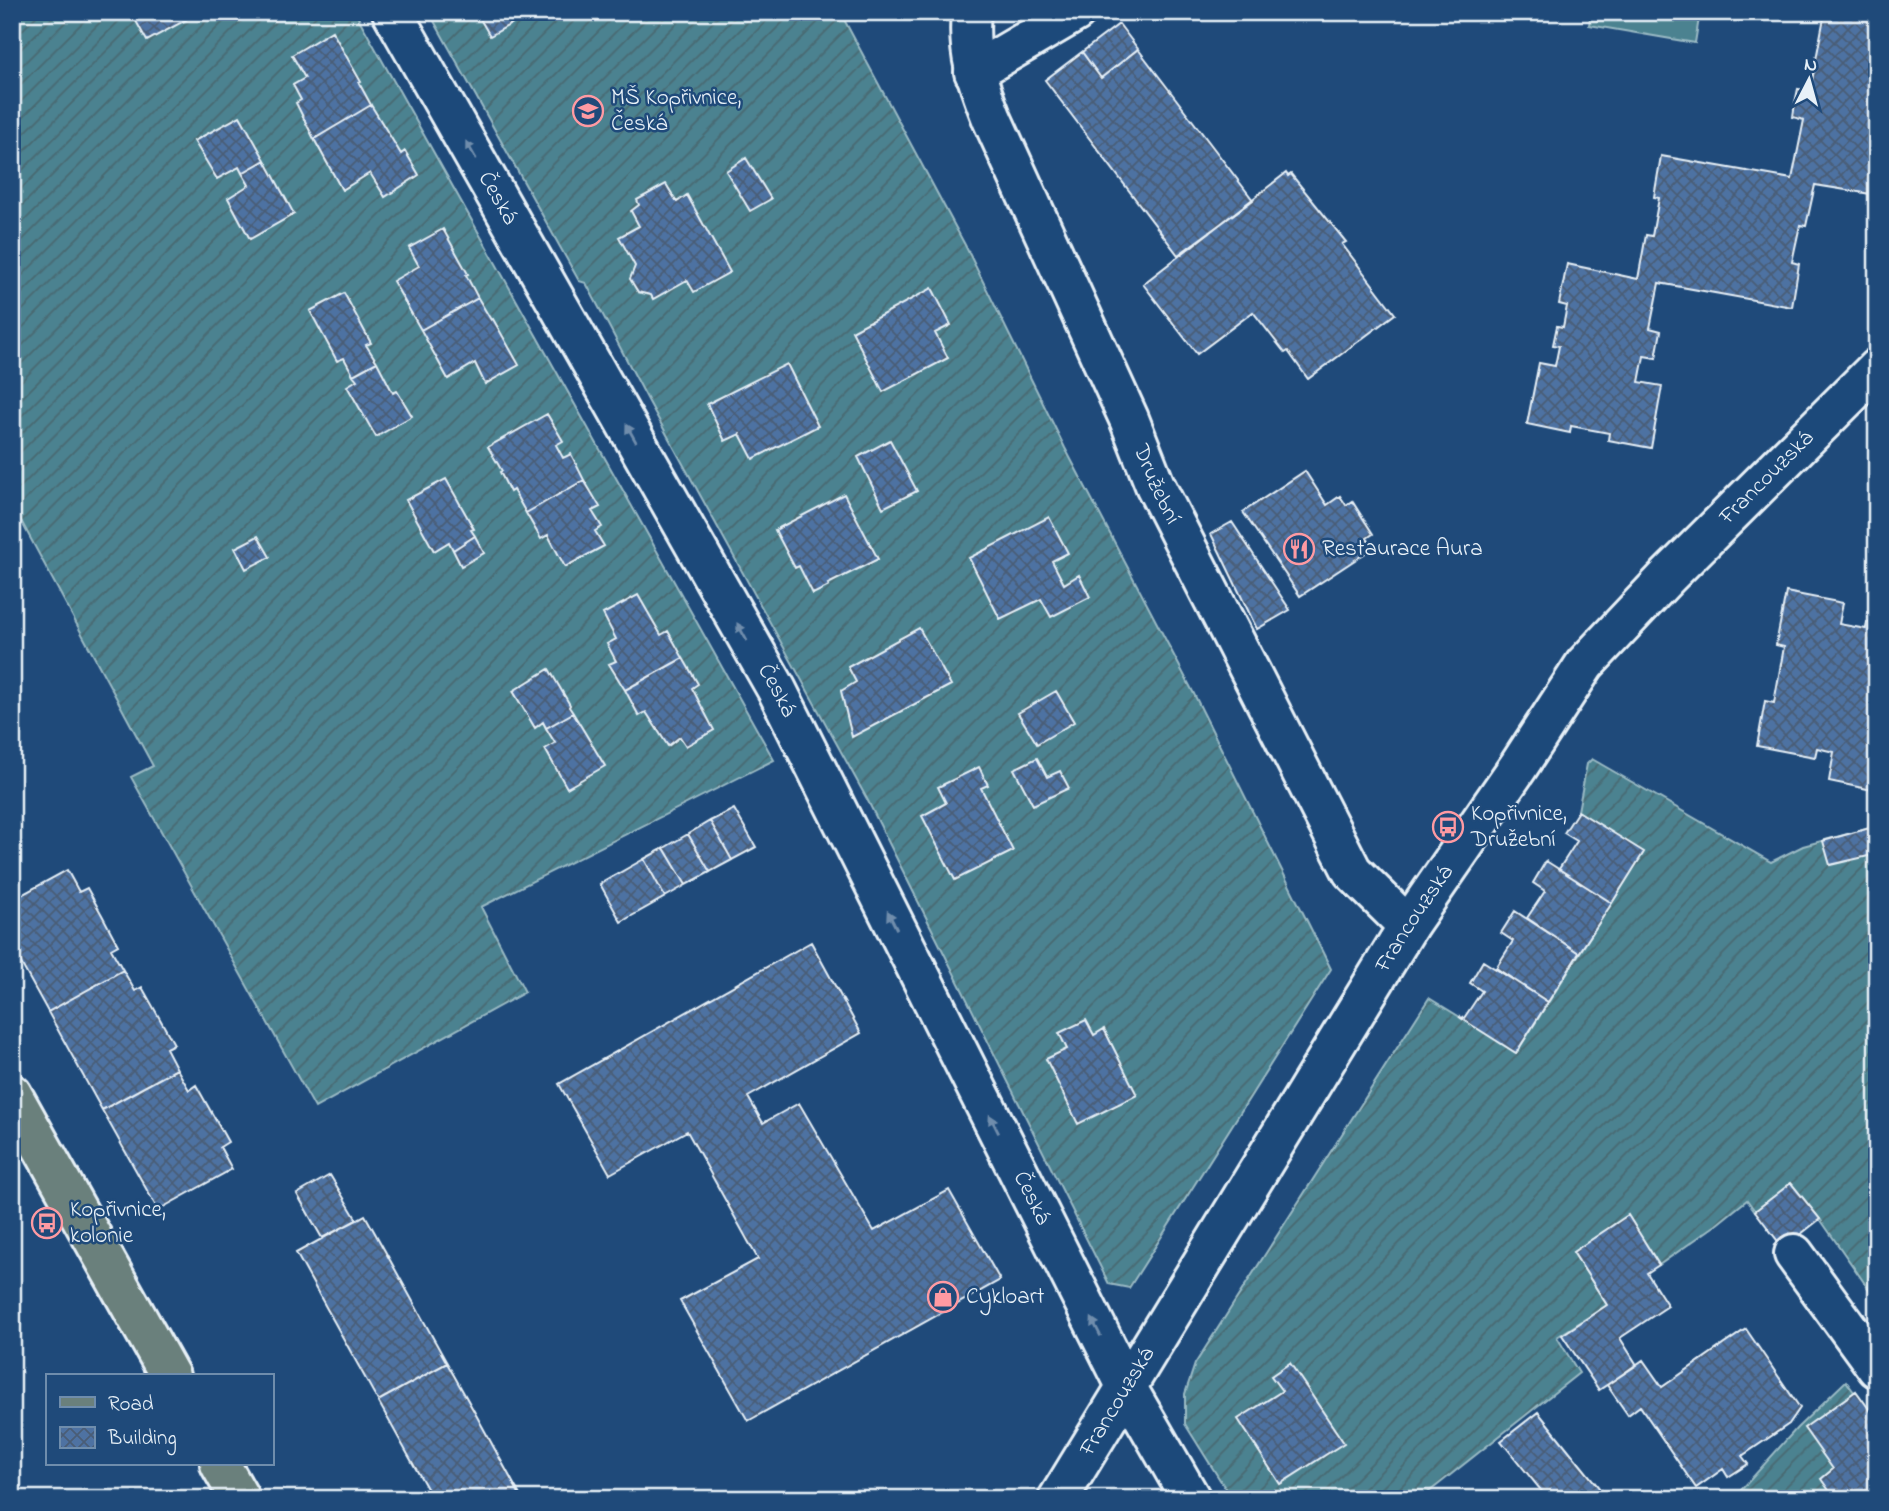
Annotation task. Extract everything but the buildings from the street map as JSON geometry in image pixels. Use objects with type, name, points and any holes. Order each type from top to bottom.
[{"type":"main road","points":[[12,1094],[169,1374]]},
{"type":"main road","points":[[221,1466],[240,1499]]},
{"type":"street","name":"Česká","points":[[393,12],[777,690],[1127,1388],[1191,1499]]},
{"type":"street","name":"Družební","points":[[971,12],[974,72],[992,119],[1129,419],[1155,485],[1352,871],[1408,926]]},
{"type":"street","points":[[974,72],[1076,12]]},
{"type":"street","name":"Francouzská","points":[[1058,1499],[1408,926],[1518,767],[1584,664],[1668,576],[1877,369]]},
{"type":"street","points":[[1794,1254],[1877,1368]]},
{"type":"green space","points":[[12,12],[355,12],[774,760],[481,907],[525,992],[315,1108],[131,777],[153,766],[12,504]]},
{"type":"green space","points":[[429,12],[840,12],[965,245],[1065,448],[1192,690],[1331,969],[1129,1288],[1109,1284],[867,799],[586,283],[579,281]]},
{"type":"green space","points":[[1591,12],[1700,12],[1695,43],[1589,25]]},
{"type":"green space","points":[[1592,759],[1771,862],[1803,846],[1877,826],[1877,1301],[1820,1219],[1791,1184],[1755,1211],[1747,1200],[1659,1265],[1628,1216],[1573,1252],[1607,1305],[1557,1337],[1579,1373],[1420,1499],[1232,1499],[1185,1424],[1185,1394],[1195,1364],[1429,998],[1517,1052],[1643,853],[1578,811],[1587,764]]},
{"type":"green space","points":[[1846,1381],[1877,1420],[1877,1499],[1733,1499],[1797,1428]]},
{"type":"place","name":"MŠ Kopřivnice, Česká","points":[[588,111]]},
{"type":"place","name":"Restaurace Aura","points":[[1299,549]]},
{"type":"place","name":"Kopřivnice, Družební","points":[[1448,827]]},
{"type":"place","name":"Kopřivnice, kolonie","points":[[47,1223]]},
{"type":"place","name":"Cykloart","points":[[943,1297]]}]
